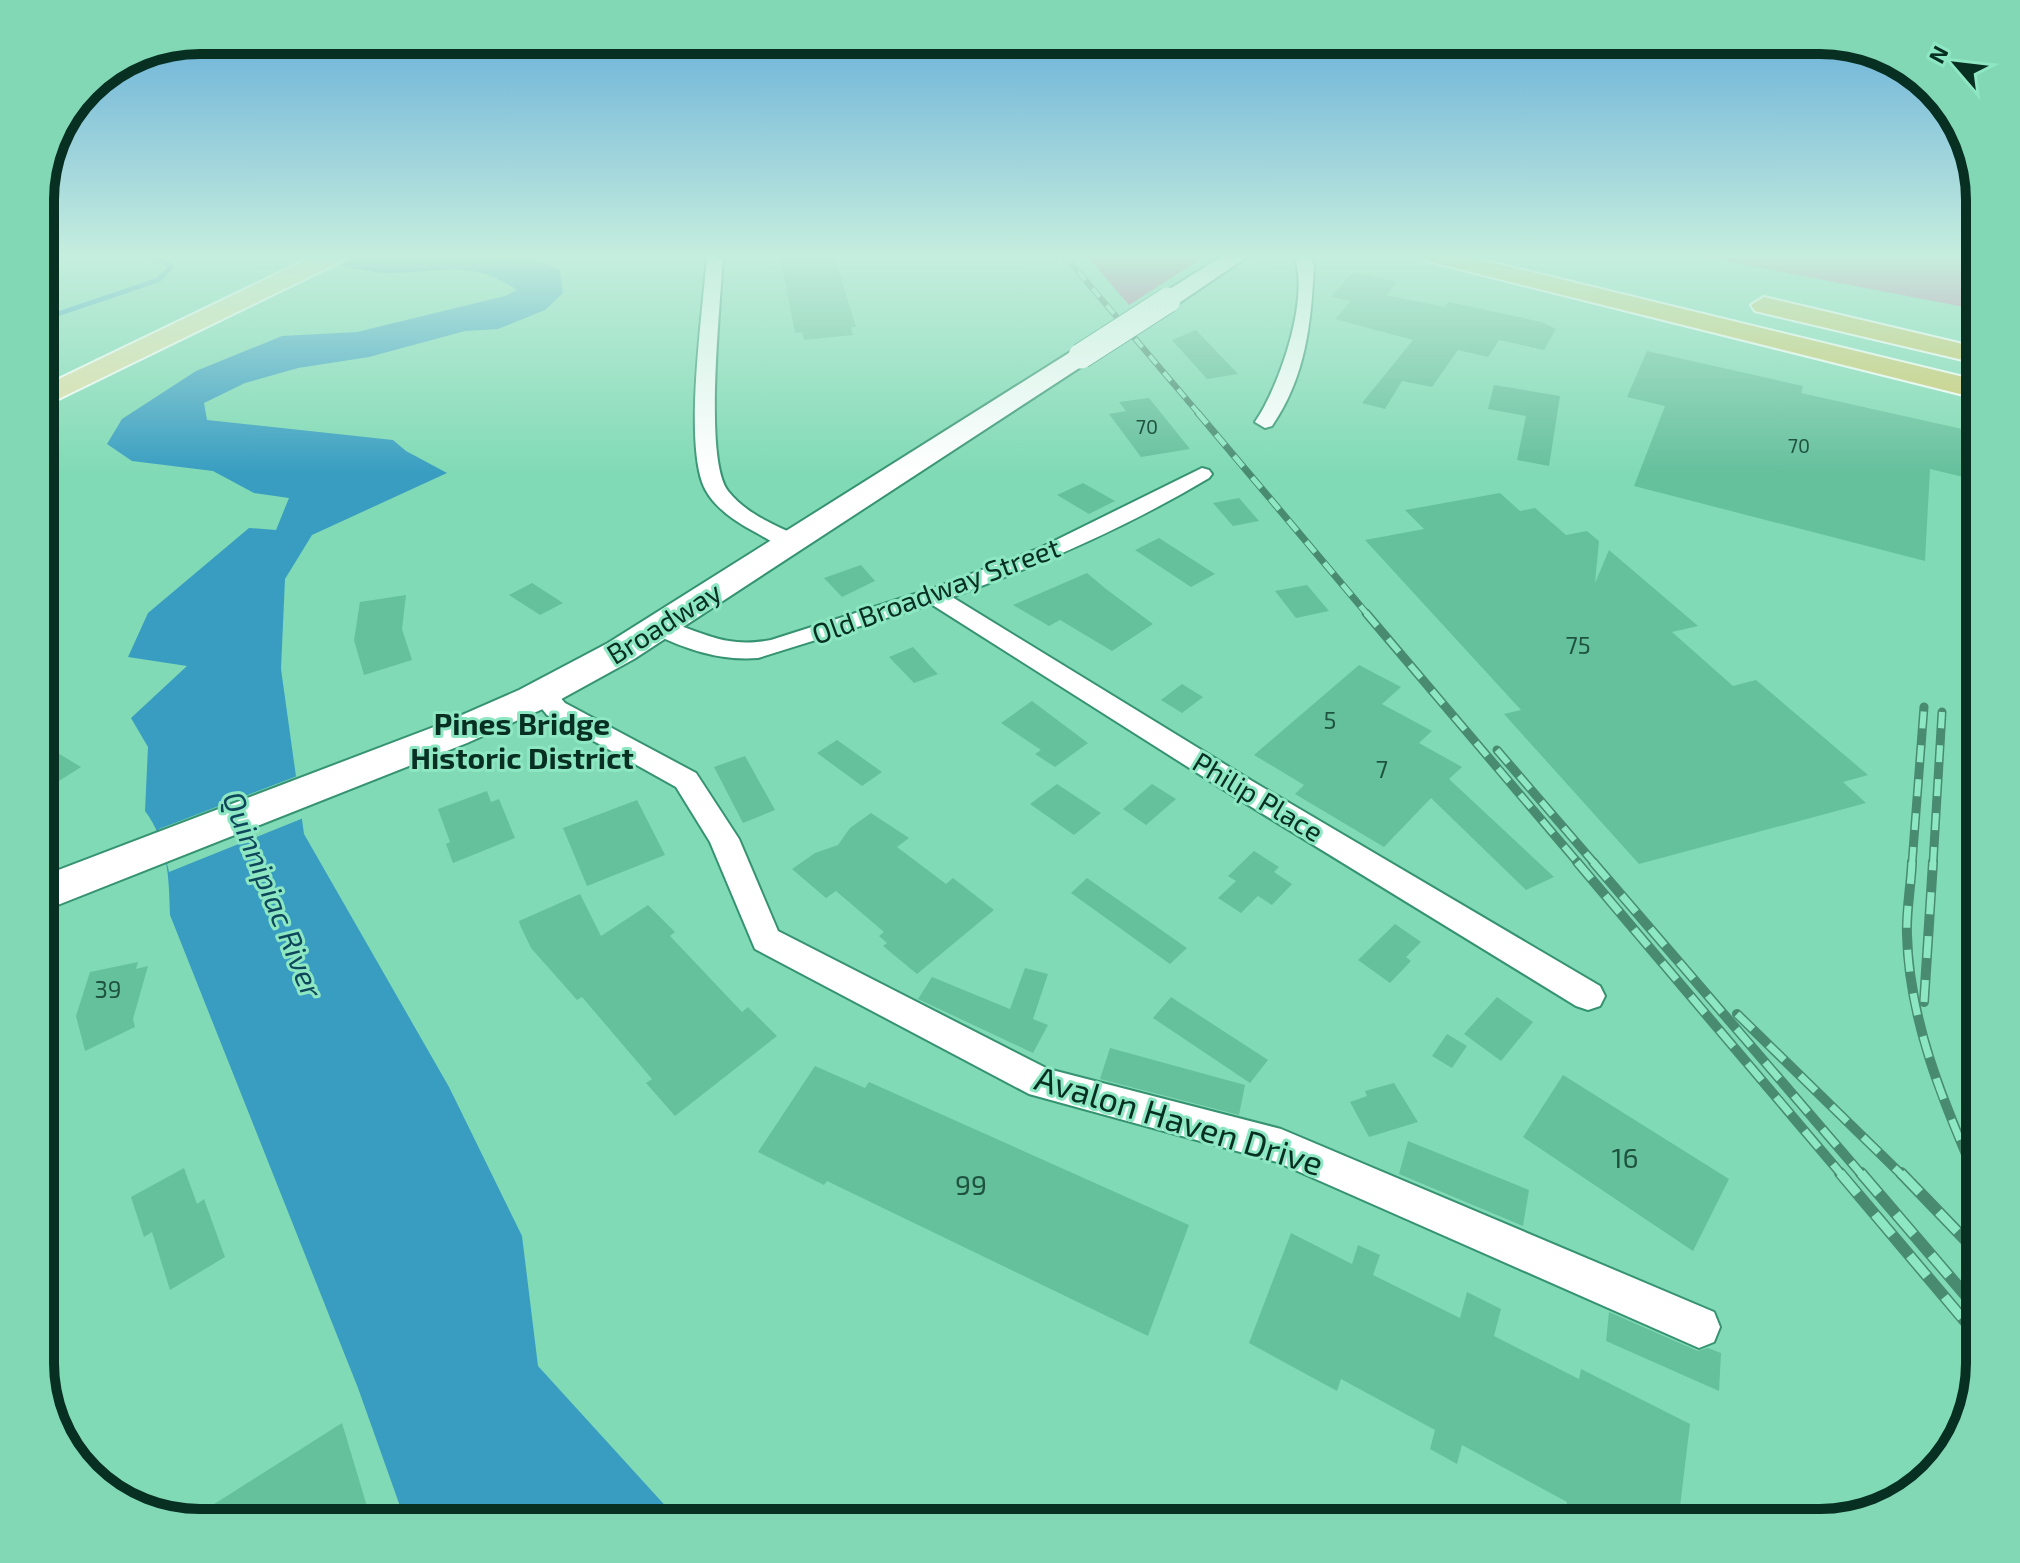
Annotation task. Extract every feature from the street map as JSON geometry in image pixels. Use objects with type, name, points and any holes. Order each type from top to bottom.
[{"type":"highway","points":[[1728,328],[1966,387]]},
{"type":"highway","points":[[1861,328],[1966,353]]},
{"type":"main road","points":[[54,392],[185,328]]},
{"type":"main road","name":"Broadway","points":[[54,890],[331,782],[543,694],[659,627],[1125,328]]},
{"type":"street","points":[[712,328],[707,443],[713,484],[733,507],[792,542]]},
{"type":"street","points":[[1265,422],[1285,391],[1299,349],[1301,328]]},
{"type":"street","name":"Old Broadway Street","points":[[659,627],[701,646],[743,653],[774,647],[931,594],[1096,532],[1202,474]]},
{"type":"street","name":"Philip Place","points":[[931,594],[1242,788],[1588,996]]},
{"type":"street","name":"Avalon Haven Drive","points":[[543,694],[556,709],[686,780],[724,839],[766,940],[1041,1083],[1281,1146],[1699,1327]]},
{"type":"water","name":"Quinnipiac River","points":[[374,328],[501,328],[465,331],[369,357],[298,368],[245,383],[204,403],[207,420],[393,440],[406,451],[447,473],[312,535],[285,579],[281,669],[304,834],[449,1087],[522,1236],[538,1366],[668,1509],[401,1509],[358,1388],[170,915],[163,848],[145,811],[148,747],[131,718],[187,666],[128,657],[148,613],[249,528],[276,530],[289,498],[254,493],[213,471],[132,461],[107,444],[122,419],[196,371],[282,336],[357,332]]},
{"type":"pier","points":[[300,775],[306,817],[169,872],[159,829]]},
{"type":"building","points":[[794,328],[851,328],[853,335],[804,340],[802,332],[795,333]]},
{"type":"building","points":[[1368,328],[1556,329],[1544,350],[1499,340],[1488,357],[1458,350],[1432,387],[1402,381],[1385,409],[1362,403],[1413,340]]},
{"type":"building","points":[[1196,330],[1238,374],[1207,379],[1172,340]]},
{"type":"building","points":[[1647,351],[1803,386],[1801,393],[1966,430],[1966,478],[1930,469],[1925,561],[1634,486],[1665,406],[1627,397]]},
{"type":"building","points":[[1494,385],[1560,396],[1549,466],[1517,460],[1526,416],[1488,409]]},
{"type":"building","points":[[1149,398],[1190,449],[1141,457],[1109,414],[1126,411],[1119,402]]},
{"type":"building","points":[[1083,483],[1115,501],[1089,514],[1057,495]]},
{"type":"building","points":[[1500,493],[1520,511],[1535,508],[1566,535],[1587,531],[1599,541],[1595,583],[1609,550],[1698,626],[1672,632],[1733,686],[1756,680],[1868,775],[1843,782],[1866,803],[1639,864],[1504,714],[1521,710],[1365,540],[1424,529],[1405,510]]},
{"type":"building","points":[[1239,498],[1259,521],[1233,526],[1213,503]]},
{"type":"building","points":[[1159,538],[1215,574],[1191,587],[1135,550]]},
{"type":"building","points":[[861,565],[875,581],[842,597],[824,578]]},
{"type":"building","points":[[1087,573],[1153,624],[1112,651],[1060,620],[1049,626],[1013,605]]},
{"type":"building","points":[[532,583],[563,603],[540,615],[509,595]]},
{"type":"building","points":[[1307,585],[1329,611],[1296,618],[1275,591]]},
{"type":"building","points":[[406,595],[402,629],[412,660],[364,675],[354,640],[360,602]]},
{"type":"building","points":[[913,647],[938,674],[914,683],[889,657]]},
{"type":"building","points":[[1359,665],[1401,687],[1382,704],[1432,731],[1419,743],[1462,767],[1449,779],[1554,877],[1526,890],[1431,798],[1384,847],[1295,794],[1304,785],[1254,755]]},
{"type":"building","points":[[1182,684],[1203,697],[1182,713],[1161,700]]},
{"type":"building","points":[[1032,701],[1088,743],[1055,767],[1035,754],[1041,750],[1001,723]]},
{"type":"building","points":[[837,740],[882,772],[862,786],[817,753]]},
{"type":"building","points":[[54,751],[81,767],[54,784]]},
{"type":"building","points":[[745,756],[775,810],[743,823],[714,767]]},
{"type":"building","points":[[1057,784],[1101,813],[1074,835],[1030,804]]},
{"type":"building","points":[[1152,784],[1176,799],[1146,825],[1123,809]]},
{"type":"building","points":[[487,791],[491,802],[499,799],[515,838],[453,863],[446,844],[450,842],[438,809]]},
{"type":"building","points":[[637,800],[665,855],[587,886],[563,828]]},
{"type":"building","points":[[871,813],[909,838],[897,847],[946,884],[953,878],[994,910],[917,974],[883,946],[887,943],[879,936],[884,932],[836,891],[826,898],[792,869],[815,853],[838,845],[850,828]]},
{"type":"building","points":[[1254,851],[1279,867],[1274,872],[1292,884],[1272,905],[1258,896],[1241,913],[1218,898],[1236,881],[1228,876]]},
{"type":"building","points":[[1087,878],[1187,948],[1170,964],[1071,893]]},
{"type":"building","points":[[580,894],[601,936],[648,905],[675,932],[670,936],[742,1012],[748,1007],[777,1036],[675,1116],[646,1083],[652,1079],[582,997],[577,1000],[531,948],[520,925],[519,921]]},
{"type":"building","points":[[1395,924],[1421,942],[1406,957],[1411,961],[1390,983],[1358,960]]},
{"type":"building","points":[[138,962],[136,969],[148,966],[133,1019],[135,1027],[85,1051],[76,1016],[90,972]]},
{"type":"building","points":[[1025,968],[1048,974],[1033,1019],[1048,1025],[1033,1053],[918,999],[932,977],[1010,1009]]},
{"type":"building","points":[[1171,997],[1268,1060],[1250,1083],[1153,1018]]},
{"type":"building","points":[[1497,997],[1533,1022],[1501,1061],[1464,1034]]},
{"type":"building","points":[[1447,1034],[1467,1046],[1452,1068],[1432,1056]]},
{"type":"building","points":[[1110,1048],[1245,1085],[1239,1115],[1100,1079]]},
{"type":"building","points":[[815,1066],[865,1088],[869,1082],[1189,1225],[1148,1336],[827,1181],[824,1185],[758,1152]]},
{"type":"building","points":[[1563,1075],[1729,1179],[1693,1251],[1523,1137]]},
{"type":"building","points":[[1394,1083],[1418,1122],[1369,1137],[1350,1102],[1367,1096],[1365,1091]]},
{"type":"building","points":[[1408,1141],[1529,1190],[1523,1226],[1399,1174]]},
{"type":"building","points":[[184,1168],[197,1204],[204,1199],[225,1257],[170,1290],[152,1232],[144,1237],[131,1197]]},
{"type":"building","points":[[1291,1233],[1352,1264],[1358,1245],[1380,1255],[1373,1275],[1460,1318],[1467,1292],[1501,1309],[1494,1336],[1579,1379],[1581,1369],[1690,1424],[1680,1509],[1566,1509],[1567,1502],[1462,1445],[1457,1464],[1430,1449],[1435,1430],[1341,1379],[1337,1391],[1249,1343]]},
{"type":"building","points":[[1609,1312],[1698,1351],[1708,1348],[1721,1353],[1719,1391],[1606,1341]]},
{"type":"building","points":[[342,1423],[368,1509],[206,1509]]},
{"type":"railway","points":[[1126,328],[1200,415]]},
{"type":"railway","points":[[1198,413],[1368,615]]},
{"type":"railway","points":[[1366,613],[1579,864]]},
{"type":"railway","points":[[1912,864],[1924,707]]},
{"type":"railway","points":[[1933,864],[1942,712]]},
{"type":"railway","points":[[1497,750],[1595,864]]},
{"type":"railway","points":[[1577,862],[1842,1175]]},
{"type":"railway","points":[[1593,862],[1862,1175]]},
{"type":"railway","points":[[1912,862],[1907,935],[1914,997],[1929,1058],[1966,1153]]},
{"type":"railway","points":[[1924,1002],[1933,862]]},
{"type":"railway","points":[[1737,1014],[1902,1175]]},
{"type":"railway","points":[[1840,1173],[1966,1322]]},
{"type":"railway","points":[[1861,1173],[1966,1296]]},
{"type":"railway","points":[[1901,1173],[1966,1240]]},
{"type":"district","name":"Pines Bridge Historic District","points":[[522,742]]}]
